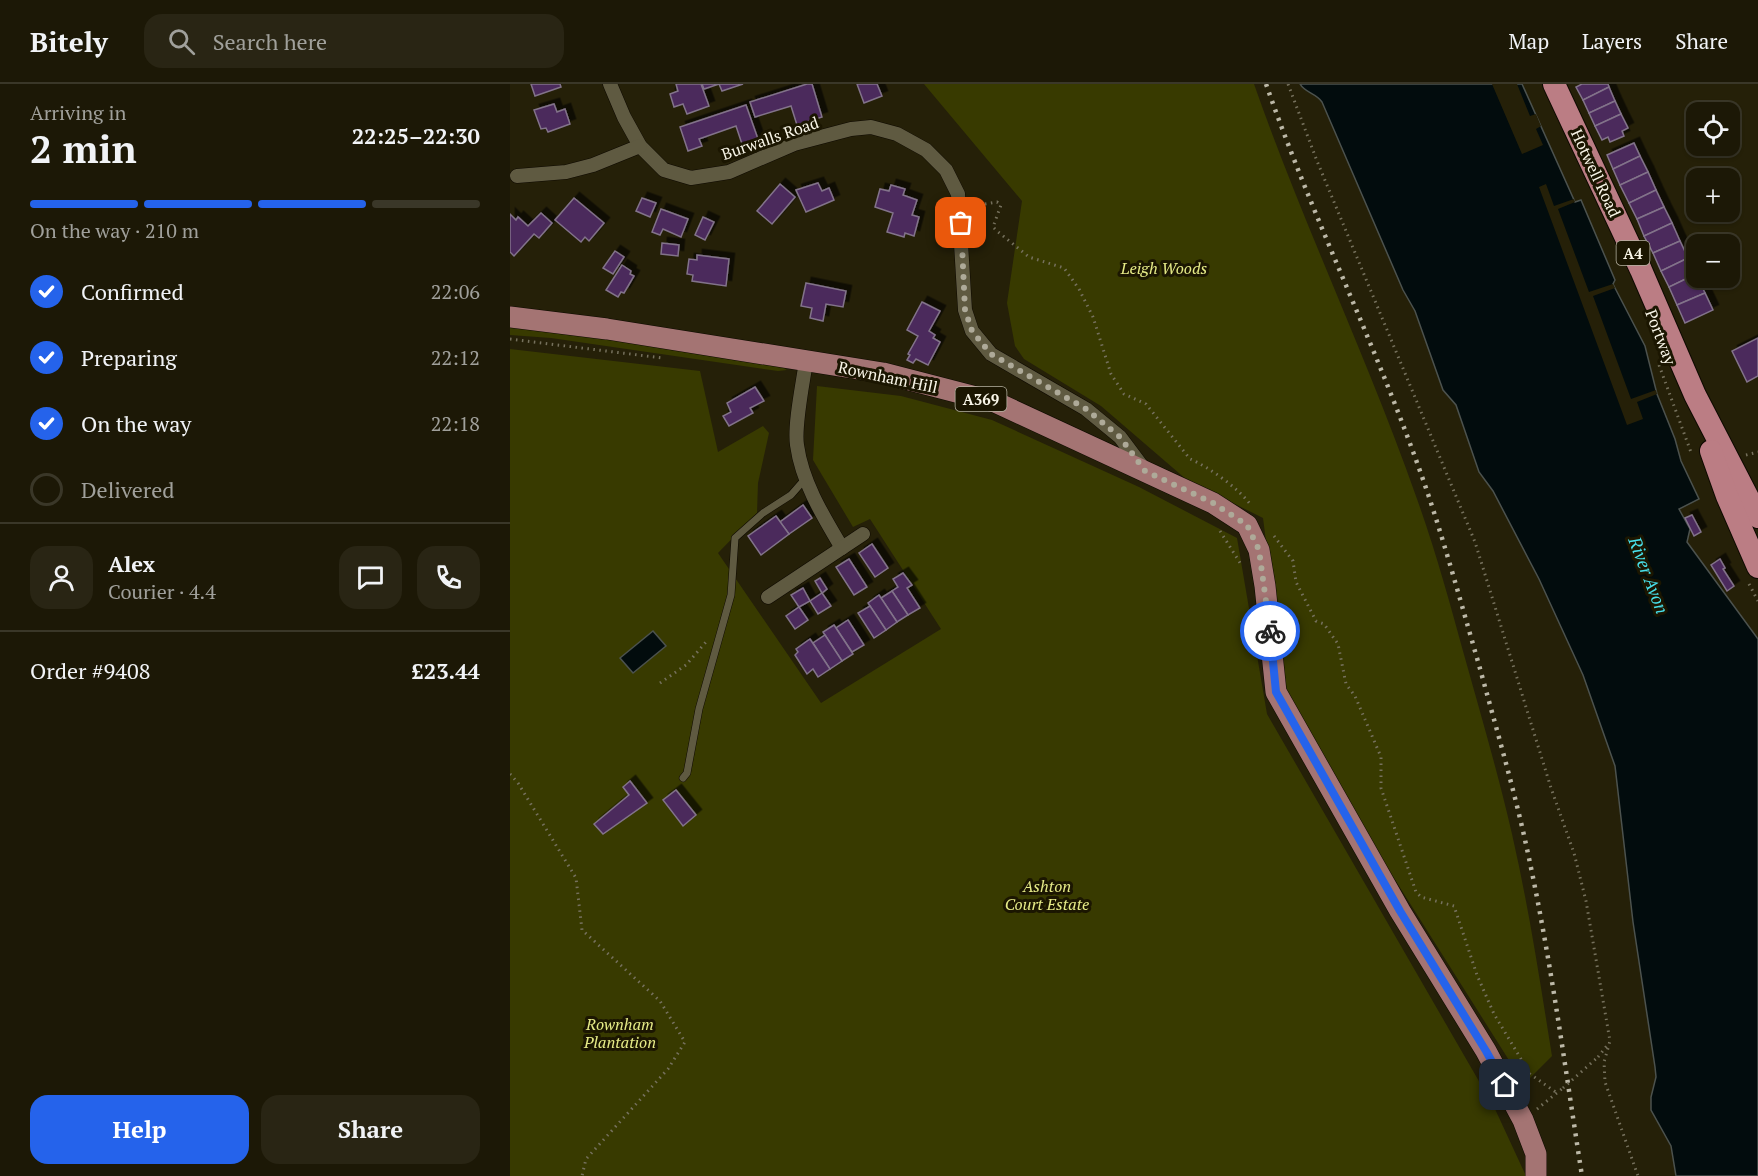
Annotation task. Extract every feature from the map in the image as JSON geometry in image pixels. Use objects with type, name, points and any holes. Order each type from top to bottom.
[{"type":"highway","name":"Hotwell Road","points":[[1554,84],[1641,270],[1695,395],[1758,517]]},
{"type":"highway","name":"Hotwell Road","points":[[1695,395],[1754,575]]},
{"type":"main road","name":"Rownham Hill","points":[[510,317],[608,328],[883,373],[994,402],[1213,503],[1247,525],[1259,550],[1276,692],[1400,911],[1486,1051],[1523,1120]]},
{"type":"main road","name":"A369","points":[[1523,1120],[1536,1154],[1536,1176]]},
{"type":"street","name":"Burwalls Road","points":[[610,84],[640,146],[664,170],[691,178],[729,172],[794,144],[851,129],[871,127],[880,129],[897,134],[926,150],[946,170],[958,194],[965,310],[972,331],[991,354],[1086,409],[1120,437],[1145,471]]},
{"type":"street","points":[[517,176],[566,172],[593,165],[640,146]]},
{"type":"street","points":[[806,361],[796,444],[806,479],[821,512],[842,548]]},
{"type":"street","points":[[768,597],[863,534]]},
{"type":"lane","points":[[683,778],[687,773],[699,709],[731,595],[735,538],[763,513],[791,495],[806,479]]},
{"type":"path","points":[[1288,84],[1317,161],[1475,542],[1551,788],[1574,852],[1586,902],[1610,1041],[1604,1062],[1605,1082],[1638,1176]]},
{"type":"path","points":[[510,339],[662,358]]},
{"type":"path","name":"Portway","points":[[1657,357],[1693,458]]},
{"type":"path","points":[[1746,455],[1758,452]]},
{"type":"path","points":[[1213,527],[1222,532],[1242,566]]},
{"type":"path","points":[[1754,575],[1758,601]]},
{"type":"path","points":[[660,683],[686,665],[702,644],[722,630]]},
{"type":"path","points":[[510,774],[518,783],[576,878],[582,930],[660,1002],[685,1042],[668,1069],[586,1159],[582,1176]]},
{"type":"path","points":[[1523,1120],[1598,1057],[1610,1041]]},
{"type":"green space","name":"Leigh Woods","points":[[924,84],[1254,84],[1417,499],[1495,765],[1524,890],[1552,1056],[1524,1084],[1322,764],[1285,689],[1263,518],[1187,480],[1101,406],[1024,359],[1015,346],[1007,303],[1022,201]]},
{"type":"green space","points":[[510,325],[780,365],[787,370],[778,371],[551,338],[510,335]]},
{"type":"green space","name":"Ashton Court Estate","points":[[510,349],[700,371],[718,452],[763,426],[769,433],[758,483],[757,513],[718,553],[821,703],[941,629],[870,519],[853,527],[813,460],[817,386],[901,396],[992,420],[1139,487],[1237,538],[1267,714],[1495,1109],[1526,1176],[510,1176]]},
{"type":"water","name":"River Avon","points":[[1300,84],[1522,84],[1575,202],[1581,200],[1615,280],[1613,284],[1645,346],[1657,394],[1681,461],[1699,499],[1679,509],[1690,529],[1687,542],[1758,639],[1758,1176],[1676,1176],[1671,1146],[1651,1110],[1651,1097],[1656,1077],[1655,1067],[1633,922],[1615,766],[1583,675],[1539,579],[1493,491],[1479,472],[1456,405],[1443,390],[1415,311],[1403,290],[1322,102]]},
{"type":"water","points":[[653,631],[666,646],[633,673],[620,658]]},
{"type":"pier","points":[[1492,84],[1517,84],[1530,116],[1536,114],[1541,126],[1536,129],[1543,145],[1522,154]]},
{"type":"pier","points":[[1546,184],[1554,206],[1574,199],[1575,202],[1558,209],[1589,292],[1613,284],[1615,288],[1593,296],[1631,399],[1656,390],[1657,394],[1637,402],[1643,419],[1627,425],[1539,187]]},
{"type":"building","points":[[531,84],[560,84],[561,87],[535,96]]},
{"type":"building","points":[[676,84],[701,84],[709,106],[687,114],[683,104],[674,107],[670,94],[678,91]]},
{"type":"building","points":[[702,84],[719,84],[704,89]]},
{"type":"building","points":[[719,84],[743,84],[722,91]]},
{"type":"building","points":[[812,84],[822,117],[797,125],[791,106],[755,117],[750,102]]},
{"type":"building","points":[[857,84],[877,84],[882,96],[864,103]]},
{"type":"building","points":[[1582,84],[1608,84],[1609,87],[1583,100],[1576,87]]},
{"type":"building","points":[[1609,87],[1615,101],[1589,113],[1583,100]]},
{"type":"building","points":[[1615,101],[1621,114],[1595,126],[1589,113]]},
{"type":"building","points":[[554,104],[557,112],[565,109],[570,124],[548,132],[546,128],[541,129],[534,110]]},
{"type":"building","points":[[746,105],[758,139],[742,144],[736,126],[699,139],[702,146],[688,151],[680,127]]},
{"type":"building","points":[[1621,114],[1628,128],[1622,131],[1624,136],[1610,142],[1608,137],[1602,140],[1595,126]]},
{"type":"building","points":[[1634,143],[1640,156],[1613,169],[1607,155]]},
{"type":"building","points":[[1640,156],[1648,172],[1620,185],[1613,169]]},
{"type":"building","points":[[1648,172],[1656,190],[1629,203],[1620,185]]},
{"type":"building","points":[[818,183],[822,191],[829,188],[834,200],[806,212],[796,190]]},
{"type":"building","points":[[780,184],[795,197],[772,224],[757,211]]},
{"type":"building","points":[[891,185],[905,189],[903,195],[917,200],[912,215],[919,217],[914,236],[905,233],[904,237],[887,232],[893,213],[875,207],[880,189],[889,191]]},
{"type":"building","points":[[1656,190],[1664,207],[1637,219],[1629,203]]},
{"type":"building","points":[[574,198],[604,223],[589,241],[585,237],[581,242],[555,220]]},
{"type":"building","points":[[642,198],[656,203],[650,217],[636,211]]},
{"type":"building","points":[[1664,207],[1672,223],[1644,236],[1637,219]]},
{"type":"building","points":[[661,209],[688,219],[681,237],[663,229],[660,235],[652,232]]},
{"type":"building","points":[[541,213],[552,223],[539,238],[534,234],[514,256],[510,252],[510,214],[516,220],[518,217],[528,226]]},
{"type":"building","points":[[703,217],[714,222],[705,240],[695,235]]},
{"type":"building","points":[[1672,223],[1680,241],[1653,253],[1644,236]]},
{"type":"building","points":[[1680,241],[1686,259],[1661,271],[1653,253]]},
{"type":"building","points":[[662,243],[679,245],[678,256],[661,254]]},
{"type":"building","points":[[615,251],[624,257],[613,274],[603,268]]},
{"type":"building","points":[[697,255],[729,259],[726,286],[692,281],[693,275],[687,274],[689,259],[697,260]]},
{"type":"building","points":[[1686,259],[1686,279],[1669,287],[1661,271]]},
{"type":"building","points":[[622,265],[634,276],[624,293],[621,292],[618,297],[606,290]]},
{"type":"building","points":[[1686,279],[1686,288],[1703,288],[1705,293],[1677,305],[1669,287]]},
{"type":"building","points":[[806,283],[846,291],[843,307],[826,304],[823,321],[810,318],[812,308],[801,306]]},
{"type":"building","points":[[1705,293],[1713,310],[1685,323],[1677,305]]},
{"type":"building","points":[[922,302],[940,311],[929,331],[935,335],[933,338],[940,342],[928,365],[916,359],[913,363],[907,360],[918,336],[907,330]]},
{"type":"building","points":[[1758,338],[1758,376],[1747,382],[1732,351]]},
{"type":"building","points":[[755,387],[764,401],[750,408],[753,413],[729,426],[723,416],[731,412],[727,403]]},
{"type":"building","points":[[803,505],[812,518],[789,534],[780,522]]},
{"type":"building","points":[[1692,515],[1701,532],[1694,536],[1685,518]]},
{"type":"building","points":[[776,516],[789,534],[761,555],[748,536]]},
{"type":"building","points":[[872,544],[888,568],[875,577],[859,553]]},
{"type":"building","points":[[849,559],[867,587],[854,595],[836,567]]},
{"type":"building","points":[[1720,559],[1725,568],[1723,569],[1734,586],[1727,591],[1711,565]]},
{"type":"building","points":[[903,573],[912,585],[907,588],[920,608],[908,615],[892,591],[898,587],[893,579]]},
{"type":"building","points":[[820,578],[827,589],[822,593],[815,581]]},
{"type":"building","points":[[803,588],[810,601],[799,607],[791,595]]},
{"type":"building","points":[[892,591],[908,615],[897,622],[881,598]]},
{"type":"building","points":[[822,593],[831,606],[818,614],[810,601]]},
{"type":"building","points":[[879,595],[897,622],[886,630],[868,603]]},
{"type":"building","points":[[870,606],[886,630],[874,638],[858,613]]},
{"type":"building","points":[[799,607],[808,620],[795,629],[786,616]]},
{"type":"building","points":[[848,620],[864,645],[852,652],[836,628]]},
{"type":"building","points":[[834,625],[853,654],[842,661],[823,632]]},
{"type":"building","points":[[825,635],[842,661],[830,669],[813,643]]},
{"type":"building","points":[[810,639],[830,669],[818,677],[813,669],[807,674],[795,655],[798,652],[796,649]]},
{"type":"building","points":[[630,781],[647,803],[603,834],[594,824],[629,795],[623,787]]},
{"type":"building","points":[[676,790],[696,815],[683,826],[663,800]]},
{"type":"railway","points":[[1266,84],[1285,137],[1411,447],[1455,582],[1523,831],[1556,1003],[1582,1176]]},
{"type":"way so far","points":[[961,223],[965,310],[972,331],[991,354],[1086,409],[1120,437],[1145,471],[1213,503],[1247,525],[1259,550],[1270,631]]},
{"type":"route","points":[[1270,631],[1276,692],[1400,911],[1505,1085]]},
{"type":"park label","name":"Rownham Plantation","points":[[620,1033]]}]
